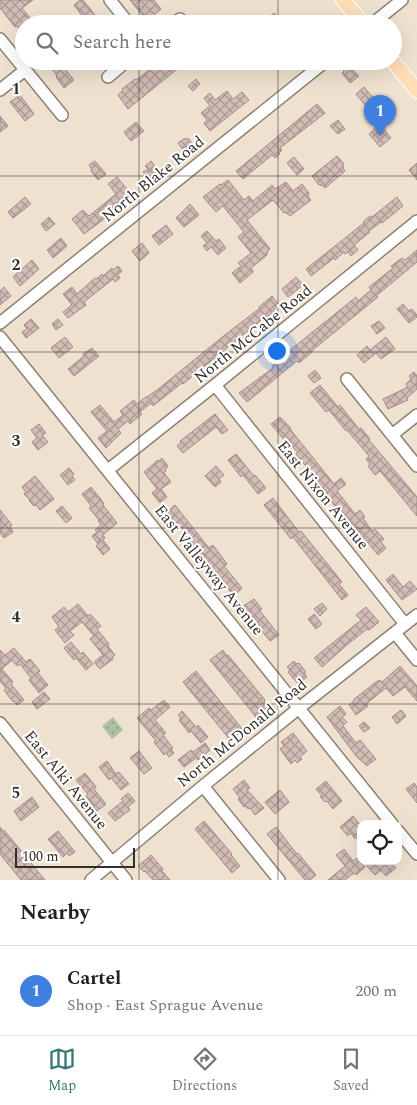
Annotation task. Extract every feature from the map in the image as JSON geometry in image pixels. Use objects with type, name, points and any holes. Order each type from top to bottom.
[{"type":"main road","points":[[343,0],[356,15]]},
{"type":"main road","points":[[400,70],[417,91]]},
{"type":"street","points":[[110,0],[122,15]]},
{"type":"street","points":[[383,15],[402,0]]},
{"type":"street","points":[[0,39],[15,58]]},
{"type":"street","points":[[0,90],[25,70],[62,115]]},
{"type":"street","points":[[108,77],[116,70]]},
{"type":"street","name":"North Blake Road","points":[[0,323],[315,70]]},
{"type":"street","name":"North McCabe Road","points":[[108,470],[417,221]]},
{"type":"street","name":"East Valleyway Avenue","points":[[0,337],[389,820]]},
{"type":"street","points":[[347,379],[417,466]]},
{"type":"street","name":"East Nixon Avenue","points":[[215,385],[405,624]]},
{"type":"street","points":[[392,435],[417,415]]},
{"type":"street","name":"North McDonald Road","points":[[91,880],[202,786],[417,615]]},
{"type":"street","points":[[395,633],[417,660]]},
{"type":"street","name":"East Alki Avenue","points":[[0,723],[126,880]]},
{"type":"street","points":[[202,786],[279,880]]},
{"type":"street","points":[[402,836],[417,854]]},
{"type":"green space","points":[[113,717],[123,730],[112,739],[102,726]]},
{"type":"building","points":[[0,0],[33,0],[22,8],[28,15],[15,15],[15,27],[0,8]]},
{"type":"building","points":[[83,0],[95,15],[81,15],[74,5]]},
{"type":"building","points":[[130,0],[154,0],[161,9],[154,15],[142,15]]},
{"type":"building","points":[[53,70],[66,70],[74,80],[64,88]]},
{"type":"building","points":[[149,70],[176,70],[128,109],[118,95],[122,89]]},
{"type":"building","points":[[352,70],[359,76],[350,83],[342,73]]},
{"type":"building","points":[[196,79],[200,84],[193,91],[188,86]]},
{"type":"building","points":[[364,87],[383,109],[374,116],[356,94]]},
{"type":"building","points":[[227,91],[233,99],[242,92],[249,100],[210,131],[204,123],[207,120],[201,113],[210,106],[204,98],[210,93],[215,100]]},
{"type":"building","points":[[20,95],[34,114],[25,121],[10,102]]},
{"type":"building","points":[[317,104],[325,113],[280,148],[282,150],[280,154],[275,158],[272,155],[243,179],[236,171]]},
{"type":"building","points":[[0,116],[8,126],[0,132]]},
{"type":"building","points":[[338,120],[345,129],[338,134],[330,126]]},
{"type":"building","points":[[136,122],[144,131],[131,141],[124,132]]},
{"type":"building","points":[[380,124],[391,138],[380,147],[369,134]]},
{"type":"building","points":[[185,138],[186,140],[188,138],[194,146],[185,153],[178,143]]},
{"type":"building","points":[[337,156],[344,164],[342,165],[345,171],[325,188],[319,185],[312,176]]},
{"type":"building","points":[[294,157],[304,169],[297,175],[287,163]]},
{"type":"building","points":[[95,161],[106,174],[98,180],[89,165]]},
{"type":"building","points":[[151,161],[159,171],[149,180],[143,172],[148,169],[145,166]]},
{"type":"building","points":[[417,163],[417,180],[409,170]]},
{"type":"building","points":[[117,177],[131,194],[117,205],[118,207],[112,213],[84,234],[72,219],[83,210],[89,216],[116,194],[108,184]]},
{"type":"building","points":[[228,180],[244,200],[249,196],[253,201],[272,185],[275,189],[286,182],[293,191],[302,184],[309,193],[308,197],[311,200],[290,216],[284,213],[273,200],[247,220],[270,249],[267,255],[251,268],[253,272],[240,283],[232,273],[241,266],[238,263],[251,253],[238,237],[244,232],[223,206],[216,212],[203,197]]},
{"type":"building","points":[[25,197],[31,204],[13,218],[8,212]]},
{"type":"building","points":[[397,197],[403,206],[369,231],[354,245],[358,250],[351,256],[348,252],[345,254],[344,252],[311,276],[306,269],[364,223],[370,216],[372,217]]},
{"type":"building","points":[[190,204],[199,215],[184,227],[176,218]]},
{"type":"building","points":[[49,217],[55,224],[46,231],[41,224]]},
{"type":"building","points":[[166,225],[173,234],[159,245],[152,236]]},
{"type":"building","points":[[207,231],[216,241],[219,239],[226,248],[218,255],[211,247],[207,251],[203,246],[207,243],[201,236]]},
{"type":"building","points":[[61,238],[67,246],[53,258],[47,250]]},
{"type":"building","points":[[142,243],[149,253],[140,261],[132,251]]},
{"type":"building","points":[[417,250],[417,262],[299,363],[297,361],[247,402],[239,393],[273,368],[272,366],[289,351],[356,297],[358,301],[371,290],[369,287],[393,268],[391,266],[402,258],[405,260]]},
{"type":"building","points":[[32,260],[39,269],[20,286],[13,277]]},
{"type":"building","points":[[118,266],[122,271],[118,275],[120,278],[115,282],[113,279],[84,302],[86,305],[68,318],[63,312],[72,305],[63,294],[72,287],[77,294],[95,278],[102,274],[103,276],[112,268],[113,270]]},
{"type":"building","points":[[296,277],[303,285],[288,297],[282,289]]},
{"type":"building","points":[[4,287],[11,296],[0,305],[0,291]]},
{"type":"building","points":[[272,296],[279,305],[274,311],[183,384],[153,406],[151,403],[130,424],[128,421],[118,429],[121,433],[106,448],[98,438],[107,431],[91,412],[100,405],[114,422],[123,415],[120,411],[134,400],[137,404],[157,390],[260,308]]},
{"type":"building","points":[[403,304],[409,311],[412,309],[417,315],[409,323],[397,309]]},
{"type":"building","points":[[31,319],[39,328],[26,338],[22,332],[27,329],[24,325]]},
{"type":"building","points":[[58,319],[63,325],[56,330],[52,324]]},
{"type":"building","points":[[379,321],[385,328],[377,334],[371,326]]},
{"type":"building","points":[[65,337],[73,347],[59,358],[51,348]]},
{"type":"building","points":[[386,337],[395,349],[381,359],[376,353],[364,363],[357,355],[367,346],[370,350]]},
{"type":"building","points":[[92,348],[99,356],[74,376],[68,369]]},
{"type":"building","points":[[315,370],[321,378],[314,383],[308,376]]},
{"type":"building","points":[[414,372],[417,375],[417,389],[407,398],[408,400],[388,409],[383,399],[408,387],[406,384],[411,379],[409,376]]},
{"type":"building","points":[[320,385],[338,407],[340,405],[359,429],[361,428],[417,497],[417,516],[380,471],[375,475],[368,466],[370,464],[366,459],[369,456],[329,410],[326,412],[310,393]]},
{"type":"building","points":[[215,414],[228,430],[222,434],[216,427],[183,453],[177,446],[180,441]]},
{"type":"building","points":[[280,417],[291,428],[334,484],[341,478],[346,484],[337,491],[355,514],[360,510],[372,531],[375,529],[384,539],[381,542],[386,548],[378,555],[334,505],[328,494],[296,454],[298,453],[271,424]]},
{"type":"building","points":[[39,424],[46,433],[42,435],[48,442],[38,450],[32,442],[37,438],[31,430]]},
{"type":"building","points":[[236,454],[266,488],[258,494],[228,460]]},
{"type":"building","points":[[162,458],[168,466],[164,473],[171,482],[161,489],[167,497],[160,503],[152,493],[157,489],[144,472]]},
{"type":"building","points":[[216,466],[224,475],[219,479],[221,482],[215,487],[205,476]]},
{"type":"building","points":[[69,468],[74,474],[72,476],[75,480],[68,485],[60,475]]},
{"type":"building","points":[[35,476],[54,499],[40,510],[29,501],[22,487]]},
{"type":"building","points":[[91,487],[117,523],[103,535],[105,538],[103,540],[110,549],[103,555],[96,546],[98,544],[92,536],[101,525],[82,494]]},
{"type":"building","points":[[273,498],[342,582],[339,584],[348,595],[342,600],[293,537],[291,539],[264,505]]},
{"type":"building","points":[[175,505],[209,548],[213,545],[227,564],[224,566],[242,588],[234,596],[184,534],[186,533],[167,512]]},
{"type":"building","points":[[62,506],[72,518],[66,523],[56,511]]},
{"type":"building","points":[[0,510],[12,525],[10,526],[13,532],[4,538],[0,533]]},
{"type":"building","points":[[393,574],[403,587],[410,581],[417,589],[402,600],[386,580]]},
{"type":"building","points":[[254,599],[262,609],[260,611],[279,635],[270,641],[254,617],[252,619],[242,607]]},
{"type":"building","points":[[322,603],[327,609],[320,616],[314,609]]},
{"type":"building","points":[[78,604],[88,616],[90,614],[101,626],[97,629],[115,655],[113,659],[100,669],[94,662],[103,655],[90,639],[94,636],[82,622],[70,631],[74,635],[65,643],[55,630],[59,627],[52,617],[64,607],[68,612]]},
{"type":"building","points":[[366,607],[379,622],[348,644],[322,667],[314,658],[361,620],[356,615]]},
{"type":"building","points":[[314,614],[322,624],[316,629],[308,619]]},
{"type":"building","points":[[71,642],[93,664],[86,670],[64,648]]},
{"type":"building","points":[[14,648],[26,662],[30,659],[48,685],[39,693],[29,680],[31,678],[20,664],[17,666],[12,660],[2,669],[24,700],[17,705],[4,690],[6,688],[0,681],[0,650],[5,655]]},
{"type":"building","points":[[223,650],[265,700],[268,707],[256,717],[210,660]]},
{"type":"building","points":[[294,661],[297,664],[299,663],[306,672],[304,673],[307,677],[298,684],[288,672],[290,670],[287,667]]},
{"type":"building","points":[[400,666],[417,686],[417,701],[405,687],[393,696],[386,688],[356,715],[349,705],[353,700],[376,682],[380,680],[382,682]]},
{"type":"building","points":[[196,671],[243,730],[230,740],[183,682]]},
{"type":"building","points":[[44,692],[50,699],[37,709],[32,702]]},
{"type":"building","points":[[164,700],[170,707],[155,720],[166,733],[163,735],[173,748],[171,749],[174,753],[169,757],[166,753],[164,755],[154,742],[156,741],[137,718],[149,708],[151,710]]},
{"type":"building","points":[[340,706],[346,714],[342,717],[347,722],[343,726],[356,743],[360,740],[376,759],[367,766],[356,756],[327,717]]},
{"type":"building","points":[[401,710],[406,716],[397,724],[392,717]]},
{"type":"building","points":[[182,711],[208,737],[201,743],[191,731],[189,733],[179,720],[181,719],[178,715]]},
{"type":"building","points":[[364,722],[370,728],[364,732],[359,726]]},
{"type":"building","points":[[293,733],[307,751],[300,757],[302,759],[297,763],[295,760],[291,764],[280,749],[284,746],[281,742]]},
{"type":"building","points":[[205,743],[210,750],[198,760],[196,758],[184,767],[178,760],[191,750],[193,752]]},
{"type":"building","points":[[139,751],[152,768],[144,774],[130,758]]},
{"type":"building","points":[[107,761],[116,774],[119,772],[129,784],[121,790],[111,778],[109,780],[99,767]]},
{"type":"building","points":[[85,773],[96,787],[94,789],[106,804],[97,811],[86,796],[88,794],[76,780]]},
{"type":"building","points":[[244,780],[250,788],[247,790],[264,808],[255,815],[250,808],[244,807],[233,789]]},
{"type":"building","points":[[326,781],[342,801],[333,809],[327,801],[325,802],[320,797],[322,796],[316,789]]},
{"type":"building","points":[[414,783],[417,787],[417,803],[406,789]]},
{"type":"building","points":[[280,790],[289,802],[275,814],[265,802]]},
{"type":"building","points":[[128,793],[135,801],[128,807],[130,810],[115,821],[108,813],[123,801],[121,799]]},
{"type":"building","points":[[32,797],[39,807],[21,821],[14,811]]},
{"type":"building","points":[[353,816],[357,821],[357,837],[355,839],[351,833],[348,836],[340,827]]},
{"type":"building","points":[[204,821],[240,866],[232,873],[195,829]]},
{"type":"building","points":[[0,827],[45,880],[21,880],[0,854]]},
{"type":"building","points":[[276,827],[316,875],[310,880],[305,880],[267,834]]},
{"type":"building","points":[[58,831],[75,852],[69,856],[67,853],[63,857],[48,839]]},
{"type":"building","points":[[344,849],[353,861],[357,858],[357,865],[363,865],[365,867],[356,875],[354,873],[345,880],[328,880],[345,866],[336,855]]},
{"type":"building","points":[[151,855],[170,880],[153,880],[138,866]]},
{"type":"building","points":[[366,865],[393,865],[396,868],[386,876],[381,870],[375,875]]},
{"type":"place","name":"Cartel","points":[[380,136]]}]
